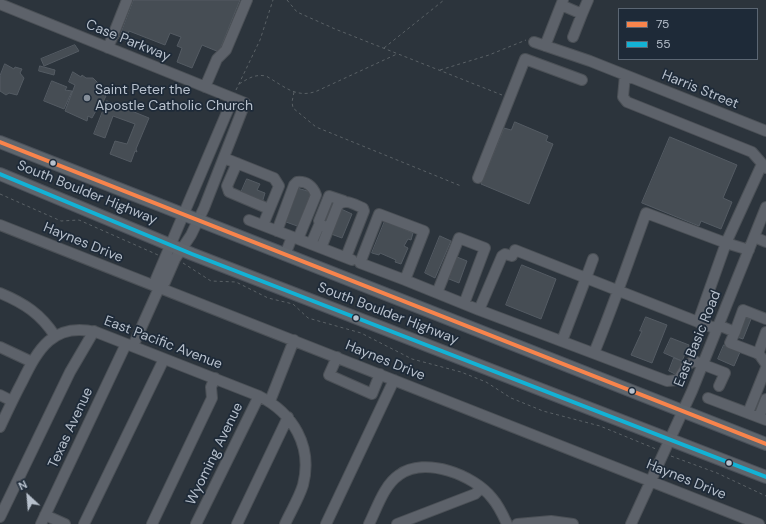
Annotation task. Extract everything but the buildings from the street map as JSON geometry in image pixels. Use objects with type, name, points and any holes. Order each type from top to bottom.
[{"type":"main road","name":"South Boulder Highway","points":[[0,142],[766,444]]},
{"type":"main road","name":"South Boulder Highway","points":[[0,174],[174,252],[670,439],[766,477]]},
{"type":"street","points":[[108,48],[127,0]]},
{"type":"street","points":[[205,87],[217,59],[226,50],[247,0]]},
{"type":"street","points":[[573,37],[588,0]]},
{"type":"street","points":[[545,46],[562,3],[582,14]]},
{"type":"street","name":"Case Parkway","points":[[0,4],[245,103]]},
{"type":"street","name":"Harris Street","points":[[534,42],[625,75],[766,131]]},
{"type":"street","points":[[478,178],[525,59],[582,80]]},
{"type":"street","points":[[625,75],[622,96],[627,102],[752,152],[764,166],[726,244],[698,322]]},
{"type":"street","name":"Texas Avenue","points":[[43,520],[129,345],[159,288],[165,282],[184,215],[233,98]]},
{"type":"street","name":"Texas Avenue","points":[[174,252],[198,220],[245,103]]},
{"type":"street","points":[[224,158],[276,179],[279,186],[262,225]]},
{"type":"street","points":[[237,163],[227,186],[229,192],[269,209]]},
{"type":"street","points":[[278,231],[294,185],[297,182],[304,182],[314,190],[316,195],[285,255]]},
{"type":"street","points":[[316,246],[320,223],[329,196],[344,201],[362,208],[364,211],[346,257]]},
{"type":"street","points":[[316,246],[329,228],[338,205],[344,201]]},
{"type":"street","name":"East Basic Road","points":[[631,524],[683,412],[766,207]]},
{"type":"street","points":[[360,263],[379,214],[424,231],[405,280]]},
{"type":"street","points":[[594,354],[646,214],[726,244],[749,250]]},
{"type":"street","points":[[249,220],[479,310],[667,381],[678,380],[687,365],[694,361],[703,364],[725,373],[719,386]]},
{"type":"street","points":[[320,223],[329,228]]},
{"type":"street","name":"Haynes Drive","points":[[0,225],[759,524]]},
{"type":"street","points":[[754,237],[766,242]]},
{"type":"street","points":[[437,293],[459,238],[485,248],[464,304]]},
{"type":"street","points":[[479,310],[502,256],[513,253],[586,278],[698,322],[735,332]]},
{"type":"street","points":[[562,341],[593,259]]},
{"type":"street","points":[[0,293],[18,301],[34,311],[47,323],[55,336]]},
{"type":"street","points":[[727,303],[766,319]]},
{"type":"street","points":[[744,310],[730,343],[758,354],[766,364]]},
{"type":"street","name":"East Pacific Avenue","points":[[0,427],[37,352],[55,336],[70,330],[94,331],[270,401],[294,423],[304,446],[306,470],[303,486],[285,524]]},
{"type":"street","points":[[0,517],[70,372],[94,331]]},
{"type":"street","points":[[758,354],[766,332]]},
{"type":"street","points":[[270,401],[294,340]]},
{"type":"street","points":[[0,347],[32,362]]},
{"type":"street","points":[[336,357],[330,375],[372,394],[380,374]]},
{"type":"street","points":[[84,524],[164,359]]},
{"type":"street","points":[[748,413],[766,368]]},
{"type":"street","points":[[152,524],[212,398],[211,387],[215,378]]},
{"type":"street","points":[[326,524],[394,380]]},
{"type":"street","points":[[0,395],[12,401]]},
{"type":"street","name":"Wyoming Avenue","points":[[196,524],[259,396]]},
{"type":"street","points":[[708,398],[762,419],[766,399]]},
{"type":"street","points":[[237,524],[288,417]]},
{"type":"street","points":[[369,524],[388,487],[398,475],[419,466],[440,468],[473,481],[491,496],[502,512],[507,524]]},
{"type":"street","points":[[396,524],[475,494],[481,488]]},
{"type":"street","points":[[43,520],[65,524]]},
{"type":"street","points":[[516,524],[551,521],[572,524]]},
{"type":"path","points":[[233,98],[260,40],[273,0]]},
{"type":"path","points":[[287,0],[295,10],[303,15],[503,95]]},
{"type":"path","points":[[384,48],[444,0]]},
{"type":"path","points":[[439,70],[489,55],[527,40],[534,42]]},
{"type":"path","points":[[239,84],[252,76],[260,75],[266,76],[294,92],[302,94],[313,93],[398,54]]},
{"type":"path","points":[[294,92],[292,102],[294,108],[316,127],[461,186]]},
{"type":"path","points":[[0,194],[61,221],[79,220],[158,255],[174,252],[211,280],[236,282],[268,298],[293,304],[308,318],[361,333],[412,359],[460,372],[486,382],[511,398],[532,406],[600,426],[717,473],[766,496]]},
{"type":"transit line","name":"75","points":[[0,142],[766,444]]},
{"type":"transit line","name":"55","points":[[0,174],[192,254],[766,477]]},
{"type":"place","name":"Saint Peter the Apostle Catholic Church","points":[[87,98]]}]
